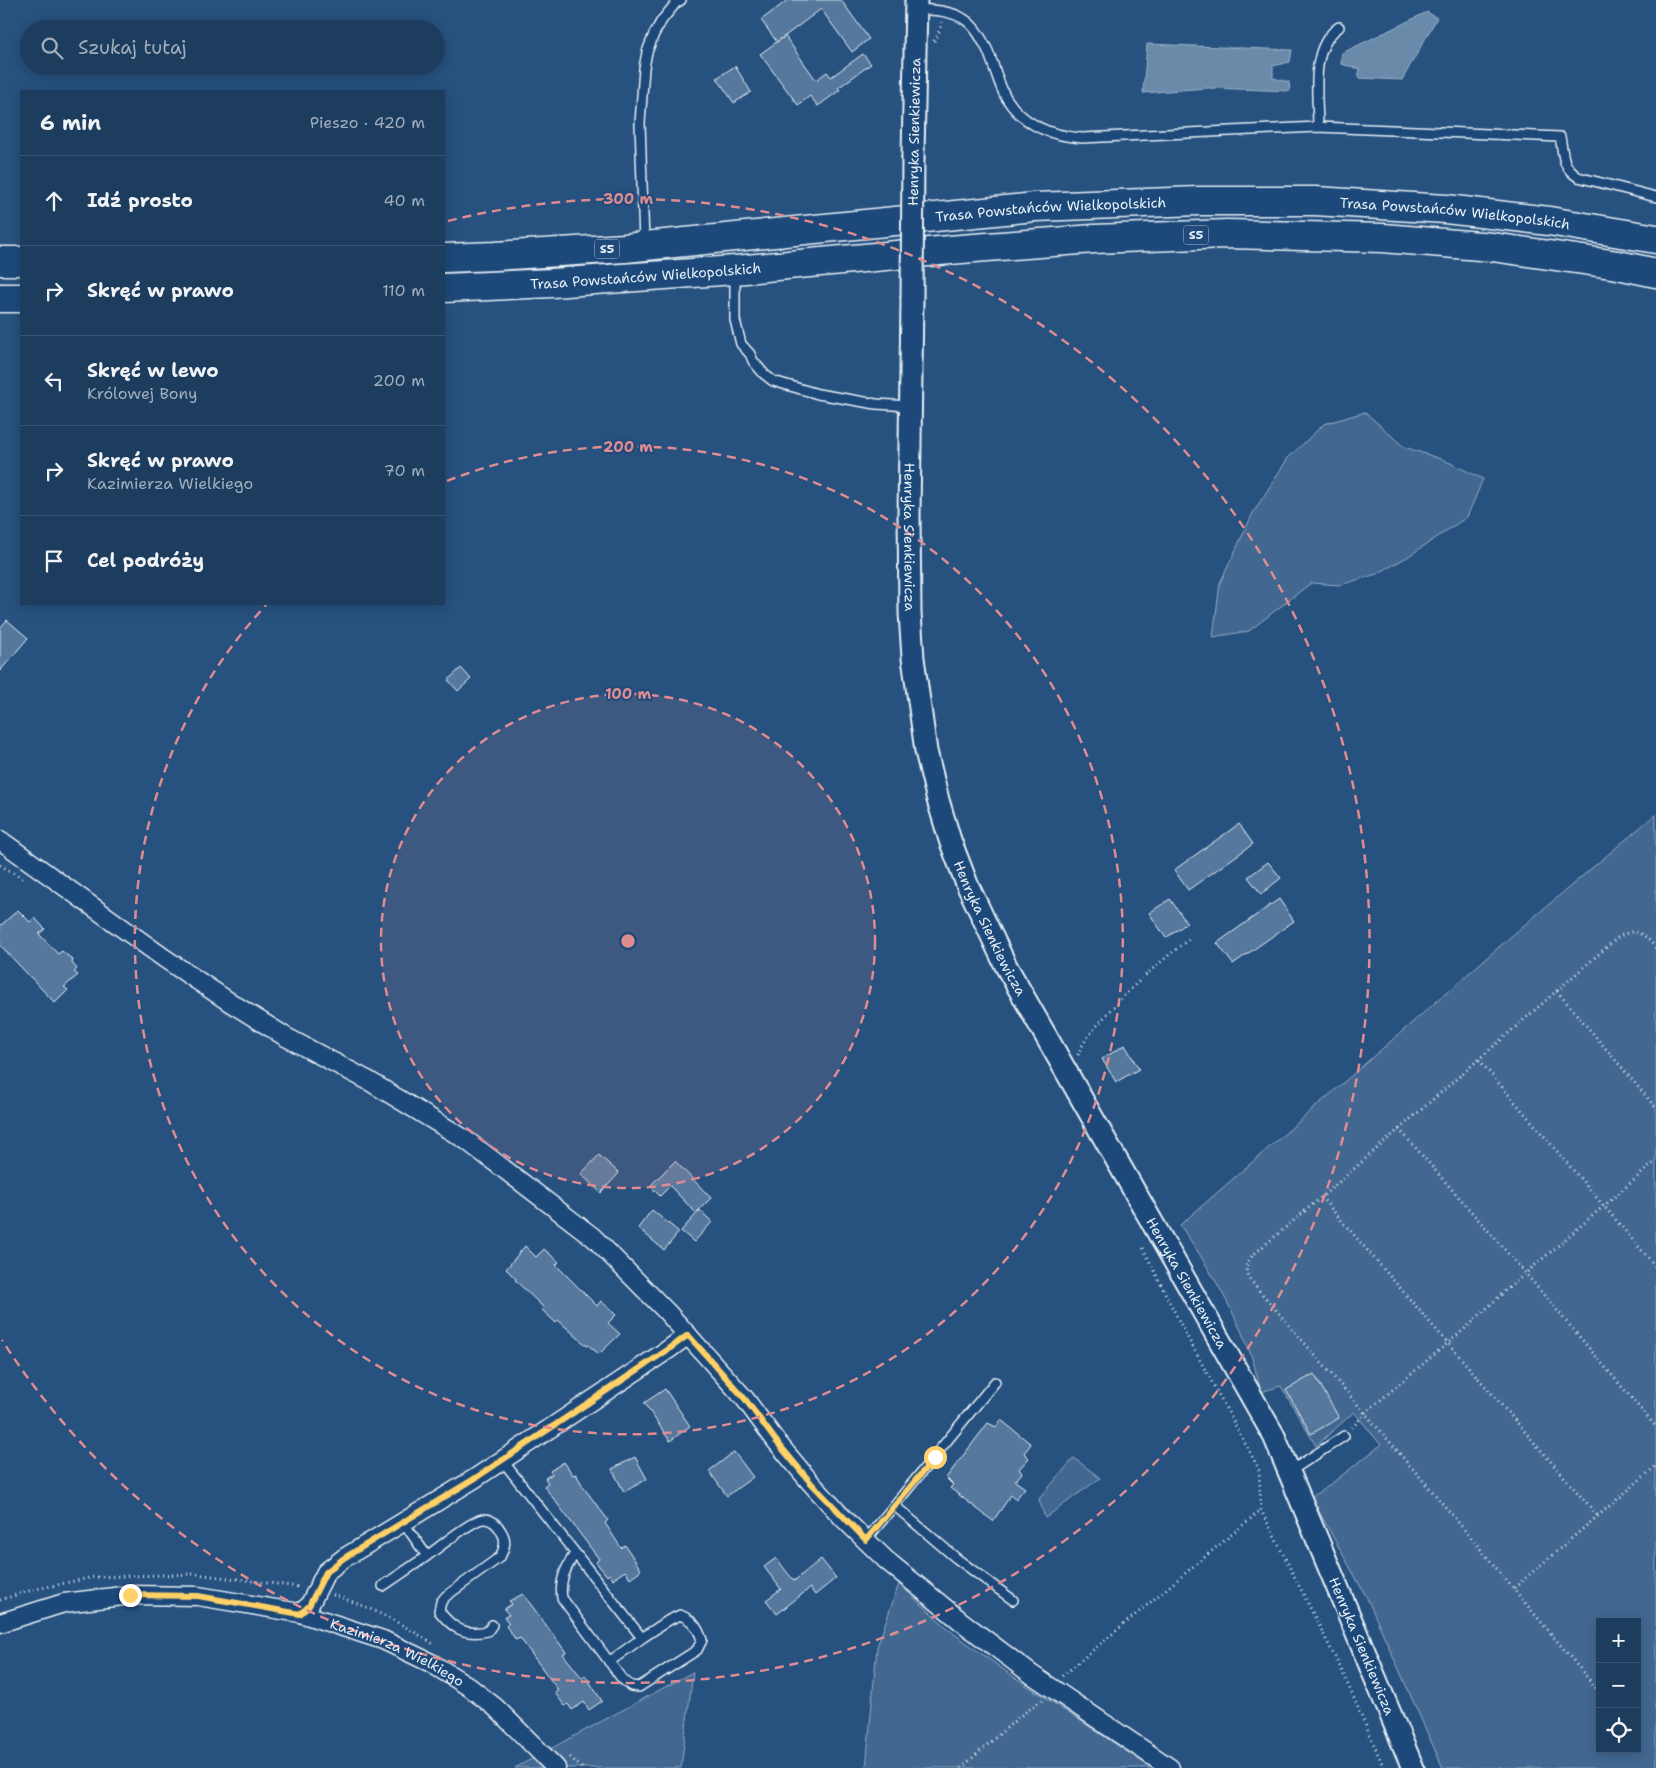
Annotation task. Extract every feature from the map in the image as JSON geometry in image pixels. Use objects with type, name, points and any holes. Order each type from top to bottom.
[{"type":"highway","name":"Trasa Powstańców Wielkopolskich","points":[[445,258],[644,246],[1035,207],[1199,200],[1315,200],[1446,209],[1549,221],[1656,239]]},
{"type":"highway","name":"Trasa Powstańców Wielkopolskich","points":[[445,288],[552,283],[735,270],[1094,238],[1227,234],[1383,238],[1492,247],[1618,265],[1656,273]]},
{"type":"highway","points":[[0,261],[20,261]]},
{"type":"highway","points":[[0,298],[20,298]]},
{"type":"street","name":"Henryka Sienkiewicza","points":[[916,4],[912,156],[910,613],[913,658],[926,751],[938,800],[966,884],[1006,966],[1274,1436],[1413,1768]]},
{"type":"street","points":[[0,840],[164,958],[228,1001],[286,1037],[384,1089],[466,1140],[593,1237],[688,1335],[745,1399],[776,1441],[811,1483],[866,1540],[922,1590],[1051,1689],[1170,1768]]},
{"type":"street","points":[[300,1614],[309,1606],[326,1572],[344,1558],[502,1460],[688,1335]]},
{"type":"street","name":"Kazimierza Wielkiego","points":[[0,1623],[64,1603],[130,1595],[198,1596],[300,1614],[383,1640],[431,1663],[468,1686],[495,1707],[556,1768]]},
{"type":"lane","points":[[644,246],[640,123],[644,68],[647,52],[654,34],[662,20],[676,3],[681,0]]},
{"type":"lane","points":[[916,4],[965,19],[981,38],[992,60],[1006,98],[1023,118],[1036,127],[1054,134],[1082,138],[1318,127],[1560,137],[1562,155],[1568,171],[1578,177],[1656,197]]},
{"type":"lane","points":[[1318,127],[1319,60],[1322,46],[1339,27]]},
{"type":"lane","points":[[735,270],[735,320],[740,344],[764,374],[773,382],[818,394],[876,404],[910,406]]},
{"type":"lane","points":[[866,1540],[995,1382]]},
{"type":"lane","points":[[1289,1472],[1344,1436]]},
{"type":"lane","points":[[502,1460],[642,1638]]},
{"type":"lane","points":[[895,1506],[956,1558],[1013,1600]]},
{"type":"lane","points":[[383,1586],[482,1519],[491,1520],[500,1528],[505,1537],[505,1548],[500,1557],[446,1596],[441,1602],[439,1611],[450,1625],[463,1631],[476,1634],[488,1631],[492,1625]]},
{"type":"lane","points":[[403,1522],[427,1556]]},
{"type":"lane","points":[[575,1553],[562,1579],[560,1587],[562,1598],[609,1662],[622,1679],[631,1686],[639,1687],[697,1650],[702,1640],[699,1630],[690,1619],[680,1615],[669,1620],[609,1662]]},
{"type":"path","points":[[0,865],[15,876],[32,883]]},
{"type":"path","points":[[1596,1688],[1514,1588],[1246,1275],[1247,1262],[1252,1255],[1322,1197],[1624,933],[1639,933],[1646,937],[1656,948]]},
{"type":"path","points":[[1070,1080],[1079,1052],[1100,1022],[1124,994],[1189,939]]},
{"type":"path","points":[[1557,991],[1656,1108]]},
{"type":"path","points":[[1479,1060],[1656,1267]]},
{"type":"path","points":[[1399,1129],[1656,1427]]},
{"type":"path","points":[[1344,1436],[1365,1413],[1656,1161]]},
{"type":"path","points":[[1322,1197],[1598,1516]]},
{"type":"path","points":[[1514,1588],[1656,1466]]},
{"type":"path","points":[[961,1768],[1019,1717],[1042,1700],[1058,1680],[1261,1510]]},
{"type":"shaded area","points":[[1427,12],[1437,18],[1402,80],[1358,78],[1360,69],[1341,64],[1342,53]]},
{"type":"shaded area","points":[[1147,44],[1292,50],[1290,62],[1273,66],[1273,78],[1289,82],[1290,91],[1207,88],[1143,93]]},
{"type":"shaded area","points":[[1365,412],[1404,447],[1444,460],[1483,479],[1467,517],[1409,556],[1377,574],[1340,585],[1311,583],[1249,631],[1213,637],[1220,583],[1253,513],[1288,458],[1324,424]]},
{"type":"shaded area","points":[[1656,814],[1656,1768],[1443,1768],[1367,1598],[1311,1497],[1327,1487],[1381,1445],[1354,1412],[1316,1446],[1281,1386],[1261,1392],[1254,1363],[1234,1315],[1209,1269],[1180,1225],[1515,933]]},
{"type":"shaded area","points":[[1074,1458],[1100,1478],[1045,1518],[1039,1499]]},
{"type":"shaded area","points":[[899,1584],[953,1633],[1011,1675],[1152,1768],[866,1768],[877,1647]]},
{"type":"shaded area","points":[[693,1672],[681,1768],[515,1768]]},
{"type":"building","points":[[788,0],[841,0],[869,39],[852,52],[821,9],[777,42],[761,20]]},
{"type":"building","points":[[785,36],[816,80],[827,72],[831,77],[863,54],[871,64],[838,88],[840,90],[818,106],[810,96],[798,105],[760,54]]},
{"type":"building","points":[[735,66],[751,92],[734,103],[717,78]]},
{"type":"building","points":[[7,620],[28,638],[0,671],[0,628]]},
{"type":"building","points":[[461,668],[471,679],[458,691],[448,680]]},
{"type":"building","points":[[1239,824],[1253,844],[1188,890],[1174,870]]},
{"type":"building","points":[[1268,862],[1281,878],[1261,894],[1248,877]]},
{"type":"building","points":[[1170,899],[1187,923],[1166,938],[1149,913]]},
{"type":"building","points":[[1279,899],[1294,921],[1233,964],[1217,943]]},
{"type":"building","points":[[18,910],[30,922],[35,918],[45,929],[39,934],[58,954],[62,951],[73,960],[72,963],[77,969],[74,972],[78,975],[64,987],[68,990],[55,1003],[0,945],[0,926]]},
{"type":"building","points":[[1125,1045],[1139,1069],[1116,1082],[1102,1059]]},
{"type":"building","points":[[599,1155],[619,1173],[601,1193],[581,1174]]},
{"type":"building","points":[[675,1161],[711,1198],[696,1213],[670,1186],[660,1196],[650,1186]]},
{"type":"building","points":[[652,1210],[679,1232],[664,1250],[638,1228]]},
{"type":"building","points":[[700,1210],[712,1222],[694,1242],[681,1231]]},
{"type":"building","points":[[525,1246],[536,1257],[544,1249],[559,1262],[556,1265],[597,1306],[601,1301],[616,1315],[608,1323],[620,1334],[599,1354],[587,1346],[558,1320],[556,1323],[506,1269]]},
{"type":"building","points":[[1314,1374],[1339,1418],[1311,1434],[1286,1390]]},
{"type":"building","points":[[665,1389],[690,1426],[670,1441],[644,1403]]},
{"type":"building","points":[[1001,1420],[1031,1444],[1024,1453],[1029,1458],[1019,1469],[1022,1473],[1015,1481],[1025,1488],[1016,1499],[1011,1495],[993,1521],[950,1488],[953,1485],[946,1478],[988,1423],[996,1427]]},
{"type":"building","points":[[734,1452],[753,1477],[727,1496],[709,1471]]},
{"type":"building","points":[[635,1457],[647,1479],[624,1492],[612,1469]]},
{"type":"building","points":[[564,1462],[573,1475],[576,1474],[608,1520],[605,1523],[621,1548],[625,1545],[641,1570],[630,1578],[625,1571],[613,1579],[609,1574],[607,1576],[596,1562],[599,1559],[544,1486],[548,1483],[545,1478],[552,1474],[550,1471]]},
{"type":"building","points":[[776,1558],[794,1581],[821,1559],[836,1578],[815,1595],[810,1588],[777,1614],[766,1600],[781,1589],[764,1567]]},
{"type":"building","points":[[523,1594],[566,1652],[563,1654],[582,1678],[585,1675],[602,1701],[589,1710],[584,1702],[572,1710],[568,1704],[565,1706],[555,1693],[558,1690],[520,1638],[516,1640],[506,1626],[509,1623],[504,1617],[509,1615],[504,1609],[512,1604],[509,1601]]},
{"type":"route","points":[[130,1595],[198,1596],[300,1614],[309,1606],[326,1572],[344,1558],[474,1479],[688,1335],[745,1399],[776,1441],[811,1483],[866,1540],[935,1457]]}]
